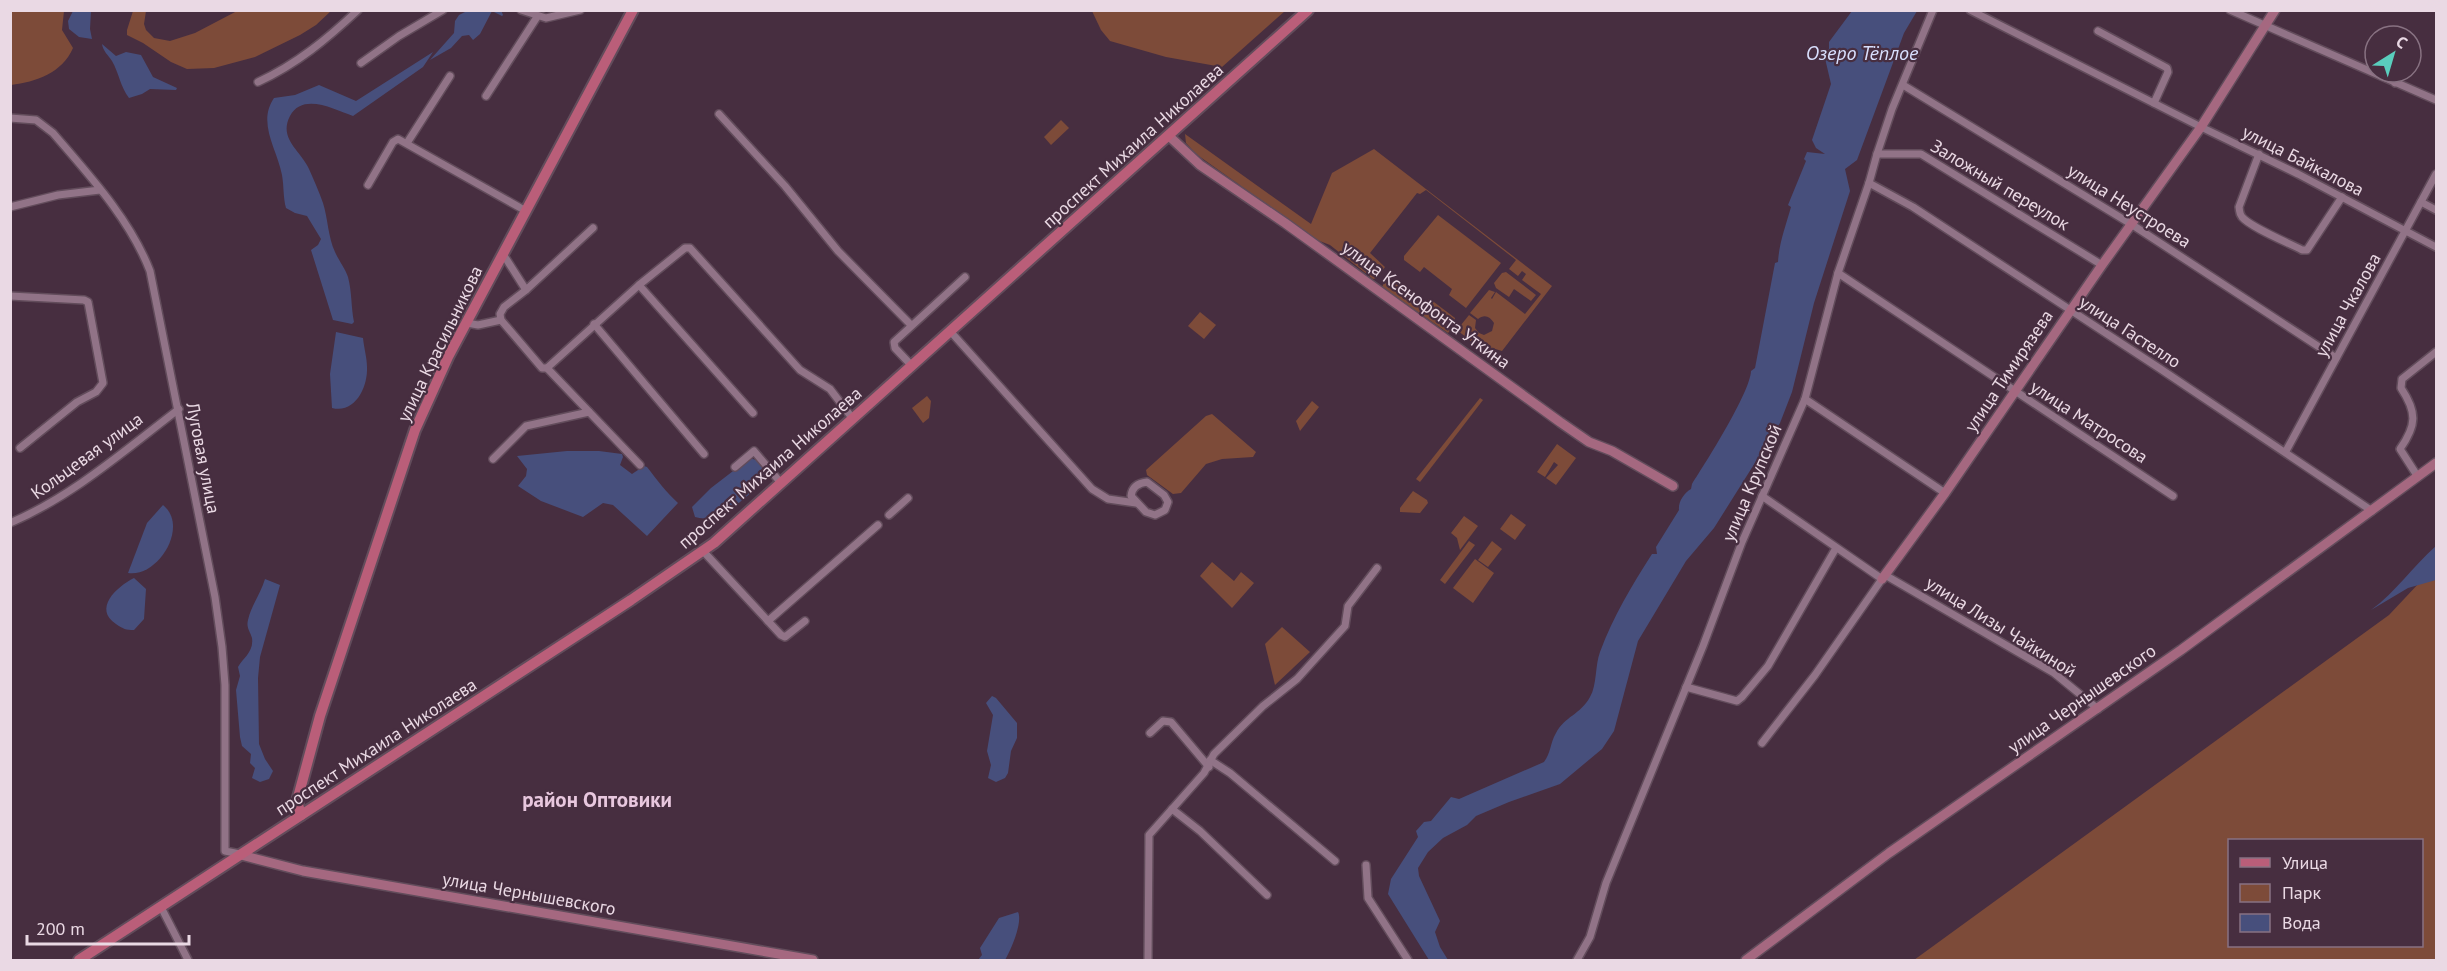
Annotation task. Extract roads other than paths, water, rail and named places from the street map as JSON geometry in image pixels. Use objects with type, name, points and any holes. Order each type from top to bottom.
[{"type":"main road","name":"улица Красильникова","points":[[302,815],[297,801],[320,716],[417,424],[503,254],[633,10]]},
{"type":"main road","name":"проспект Михаила Николаева","points":[[79,960],[632,600],[703,551],[1308,10]]},
{"type":"main road","name":"улица Тимирязева","points":[[1884,577],[2201,127],[2275,10]]},
{"type":"main road","name":"улица Ксенофонта Уткина","points":[[1169,136],[1200,165],[1285,223],[1560,422],[1589,442],[1612,452],[1673,486]]},
{"type":"main road","name":"улица Чернышевского","points":[[1746,960],[1888,853],[2098,709],[2436,464]]},
{"type":"main road","name":"улица Чернышевского","points":[[241,855],[303,871],[813,960]]},
{"type":"street","points":[[258,82],[301,59],[358,10]]},
{"type":"street","points":[[361,63],[399,36],[443,10]]},
{"type":"street","points":[[521,10],[537,17],[555,17],[580,10]]},
{"type":"street","name":"улица Крупской","points":[[1577,960],[1590,937],[1606,883],[1742,542],[1805,399],[1839,273],[1869,183],[1876,154],[1933,10]]},
{"type":"street","name":"улица Байкалова","points":[[1970,10],[2259,154],[2436,247]]},
{"type":"street","points":[[2230,10],[2363,68]]},
{"type":"street","points":[[486,96],[537,17]]},
{"type":"street","points":[[2098,31],[2167,68],[2168,72],[2154,103]]},
{"type":"street","points":[[407,143],[450,76]]},
{"type":"street","points":[[2400,84],[2436,100]]},
{"type":"street","name":"улица Неустроева","points":[[1903,85],[2131,224],[2336,358]]},
{"type":"street","points":[[719,114],[785,186],[838,251],[911,325]]},
{"type":"street","name":"Луговая улица","points":[[10,118],[29,119],[42,123],[100,190],[131,232],[150,271],[179,409],[215,597],[222,647],[225,685],[225,851],[241,855]]},
{"type":"street","points":[[368,185],[395,138],[526,211]]},
{"type":"street","name":"Заложный переулок","points":[[1876,154],[1921,154],[2102,265]]},
{"type":"street","points":[[2259,154],[2239,207],[2240,213],[2244,219],[2302,250],[2307,250],[2342,197]]},
{"type":"street","name":"улица Чкалова","points":[[2286,451],[2436,174]]},
{"type":"street","name":"улица Гастелло","points":[[1869,183],[1913,207],[2286,451],[2372,511]]},
{"type":"street","points":[[10,207],[58,195],[100,190]]},
{"type":"street","points":[[2421,202],[2436,210]]},
{"type":"street","points":[[592,228],[526,290],[504,307],[500,314],[501,320],[538,366],[548,368],[640,465]]},
{"type":"street","points":[[548,368],[639,285],[685,248],[690,248],[800,370],[830,389],[853,419]]},
{"type":"street","points":[[503,254],[526,290]]},
{"type":"street","name":"улица Матросова","points":[[1839,273],[2174,496]]},
{"type":"street","points":[[912,366],[895,348],[894,342],[964,277]]},
{"type":"street","points":[[639,285],[753,413]]},
{"type":"street","points":[[10,296],[88,302],[103,383],[96,392],[77,402],[20,448]]},
{"type":"street","points":[[467,323],[478,325],[501,320]]},
{"type":"street","points":[[594,324],[704,454]]},
{"type":"street","points":[[950,331],[1092,489],[1102,497],[1136,503]]},
{"type":"street","points":[[2418,477],[2400,449],[2408,438],[2415,416],[2401,388],[2402,379],[2436,352]]},
{"type":"street","points":[[1805,399],[1945,493]]},
{"type":"street","name":"Кольцевая улица","points":[[10,523],[41,510],[179,409]]},
{"type":"street","points":[[493,459],[525,426],[589,412]]},
{"type":"street","points":[[735,467],[754,451],[781,483]]},
{"type":"street","points":[[1113,500],[1123,496],[1138,484],[1147,482],[1164,495],[1168,502],[1165,510],[1155,515],[1146,512],[1131,496],[1131,490]]},
{"type":"street","name":"улица Лизы Чайкиной","points":[[1762,496],[1836,548],[2046,668],[2098,709]]},
{"type":"street","points":[[889,514],[908,498]]},
{"type":"street","points":[[768,621],[878,525]]},
{"type":"street","points":[[1686,687],[1729,700],[1737,701],[1742,697],[1768,666],[1836,548]]},
{"type":"street","points":[[703,551],[785,637],[805,621]]},
{"type":"street","points":[[1148,960],[1149,835],[1210,764],[1214,754],[1263,706],[1297,679],[1345,626],[1348,606],[1377,568]]},
{"type":"street","name":"улица Тимирязева","points":[[1762,743],[1815,675],[1884,577]]},
{"type":"street","points":[[1150,734],[1163,722],[1171,722],[1210,764],[1230,773],[1335,861]]},
{"type":"street","points":[[1172,808],[1200,831],[1267,895]]},
{"type":"street","points":[[1366,866],[1368,898],[1408,960]]},
{"type":"street","points":[[161,907],[188,960]]},
{"type":"water","points":[[501,10],[502,16],[492,11],[480,34],[473,40],[469,35],[462,36],[451,48],[430,60],[454,33],[455,21],[459,15],[467,11]]},
{"type":"water","points":[[73,11],[91,11],[92,39],[79,37],[69,29],[68,21]]},
{"type":"water","name":"Озеро Тёплое","points":[[1852,11],[1917,11],[1904,33],[1857,160],[1845,169],[1850,191],[1814,303],[1792,392],[1780,423],[1714,528],[1686,561],[1638,641],[1614,731],[1602,749],[1560,784],[1476,816],[1467,825],[1443,838],[1428,852],[1418,868],[1419,876],[1440,921],[1435,932],[1448,960],[1429,960],[1388,894],[1391,879],[1418,837],[1416,831],[1424,822],[1431,821],[1451,797],[1459,799],[1544,762],[1560,727],[1582,708],[1590,697],[1600,652],[1617,614],[1652,554],[1657,554],[1656,547],[1679,510],[1682,498],[1691,489],[1726,428],[1743,395],[1751,371],[1755,368],[1775,263],[1778,262],[1781,241],[1791,207],[1788,205],[1806,161],[1804,159],[1807,152],[1825,154],[1816,148],[1812,140],[1831,84],[1824,54],[1829,49],[1829,42]]},
{"type":"water","points":[[102,44],[116,56],[126,52],[141,55],[153,77],[177,88],[176,90],[150,89],[129,98]]},
{"type":"water","points":[[433,52],[423,67],[353,116],[329,107],[311,104],[296,109],[287,124],[289,138],[315,182],[323,203],[333,246],[347,274],[354,322],[352,324],[333,320],[311,250],[318,245],[321,239],[307,216],[286,208],[280,165],[268,126],[269,107],[274,98],[295,95],[319,85],[356,101]]},
{"type":"water","points":[[336,332],[363,338],[367,364],[365,383],[358,397],[347,407],[340,409],[332,408],[330,374]]},
{"type":"water","points":[[567,451],[622,454],[620,465],[632,474],[644,466],[647,467],[678,503],[647,536],[613,505],[603,503],[583,517],[541,501],[518,486],[526,476],[527,469],[517,456]]},
{"type":"water","points":[[750,458],[762,462],[771,475],[726,512],[705,518],[695,517],[692,507],[711,488]]},
{"type":"water","points":[[163,505],[170,514],[173,526],[167,549],[150,568],[128,573],[147,523]]},
{"type":"water","points":[[2436,546],[2436,580],[2408,588],[2371,610],[2388,595]]},
{"type":"water","points":[[134,578],[146,589],[144,619],[134,630],[129,630],[109,618],[107,605],[120,587]]},
{"type":"water","points":[[265,579],[280,585],[260,657],[259,744],[273,771],[269,779],[260,782],[252,778],[255,768],[250,763],[251,754],[242,746],[236,690],[240,676],[238,667],[250,651],[252,643],[248,620]]},
{"type":"water","points":[[992,696],[1017,723],[1017,738],[1011,751],[1008,773],[1005,778],[996,782],[988,778],[991,765],[987,751],[993,715],[986,703]]},
{"type":"water","points":[[1018,912],[1018,929],[1005,960],[978,960],[982,955],[980,948],[999,918]]},
{"type":"district","name":"район Оптовики","points":[[597,800]]}]
